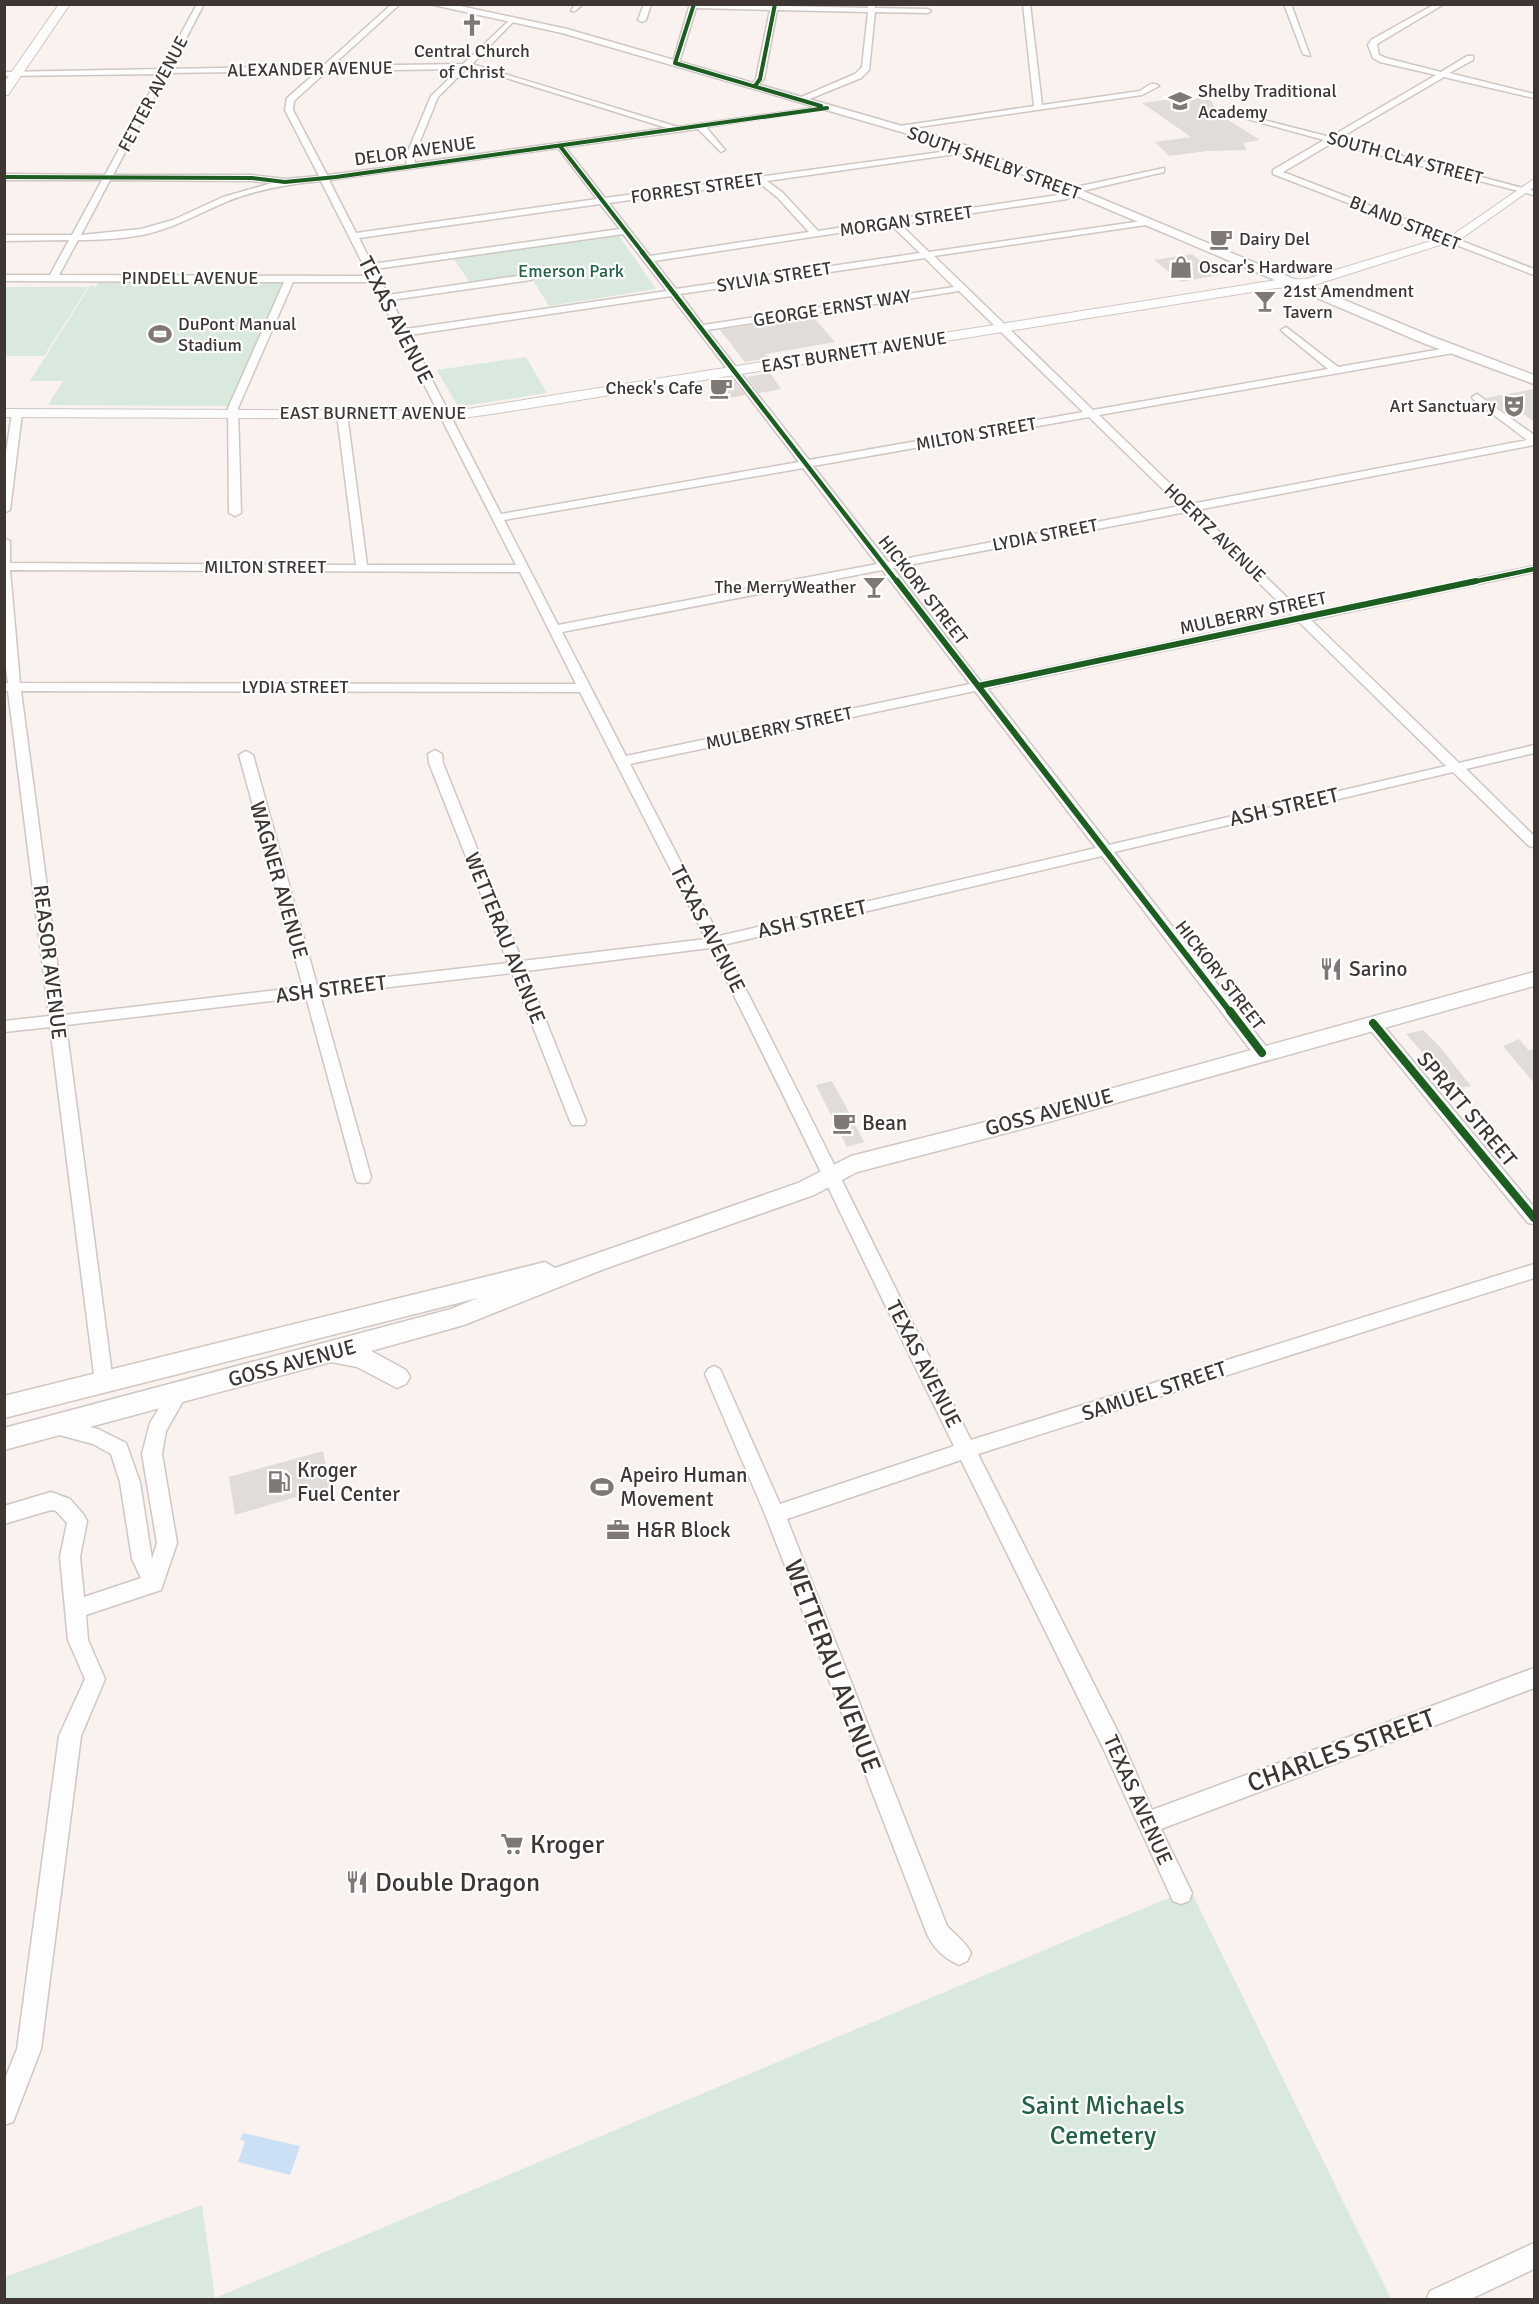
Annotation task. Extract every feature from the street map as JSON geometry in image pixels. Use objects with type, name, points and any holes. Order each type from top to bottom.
[{"type":"main road","points":[[4,92],[65,4]]},
{"type":"main road","name":"SOUTH SHELBY STREET","points":[[433,4],[513,19],[675,63],[970,150],[1077,192],[1453,350],[1534,380]]},
{"type":"main road","points":[[513,19],[526,9]]},
{"type":"main road","name":"GOSS AVENUE","points":[[4,1439],[455,1318],[573,1271],[806,1189],[852,1165],[1041,1116],[1534,979]]},
{"type":"main road","name":"GOSS AVENUE","points":[[4,1407],[422,1304],[538,1272],[573,1271]]},
{"type":"main road","points":[[334,1352],[362,1358],[397,1377]]},
{"type":"street","name":"FETTER AVENUE","points":[[53,278],[201,4]]},
{"type":"street","name":"TEXAS AVENUE","points":[[397,4],[290,100],[288,107],[321,177],[499,518],[807,1123],[1113,1745],[1181,1893]]},
{"type":"street","points":[[642,20],[648,4]]},
{"type":"street","points":[[1026,4],[1038,108]]},
{"type":"street","points":[[1287,4],[1307,54]]},
{"type":"street","points":[[1442,4],[1374,42],[1372,46],[1376,56],[1383,60],[1534,96]]},
{"type":"street","points":[[675,63],[694,5],[872,7],[928,11]]},
{"type":"street","points":[[755,86],[760,79],[775,6]]},
{"type":"street","points":[[802,100],[864,71],[867,65],[872,7]]},
{"type":"street","points":[[411,165],[410,156],[431,102],[513,19]]},
{"type":"street","points":[[1331,139],[1470,58]]},
{"type":"street","name":"ALEXANDER AVENUE","points":[[4,74],[480,67],[679,129]]},
{"type":"street","points":[[900,128],[1142,93],[1148,90],[1148,87],[1155,86]]},
{"type":"street","name":"DELOR AVENUE","points":[[4,177],[252,178],[285,182],[827,108]]},
{"type":"street","name":"SOUTH CLAY STREET","points":[[1240,116],[1531,188]]},
{"type":"street","points":[[700,126],[721,150]]},
{"type":"street","name":"BLAND STREET","points":[[1331,139],[1276,172],[1534,272]]},
{"type":"street","name":"HICKORY STREET","points":[[560,146],[1262,1053]]},
{"type":"street","name":"FORREST STREET","points":[[353,236],[970,150]]},
{"type":"street","name":"MORGAN STREET","points":[[647,259],[1067,196],[1079,189],[1161,170]]},
{"type":"street","points":[[760,180],[780,195],[816,234]]},
{"type":"street","points":[[4,238],[116,237],[155,229],[226,200],[285,182]]},
{"type":"street","name":"EAST BURNETT AVENUE","points":[[10,413],[445,414],[498,409],[1276,284],[1316,280],[1450,240],[1531,188]]},
{"type":"street","name":"SYLVIA STREET","points":[[402,333],[1146,222]]},
{"type":"street","name":"HOERTZ AVENUE","points":[[894,223],[1534,843]]},
{"type":"street","points":[[369,267],[626,231]]},
{"type":"street","points":[[384,298],[531,276]]},
{"type":"street","name":"PINDELL AVENUE","points":[[4,278],[375,279]]},
{"type":"street","points":[[235,513],[233,408],[290,279]]},
{"type":"street","name":"GEORGE ERNST WAY","points":[[701,328],[963,288]]},
{"type":"street","points":[[1286,330],[1337,370]]},
{"type":"street","name":"MILTON STREET","points":[[499,518],[1453,350]]},
{"type":"street","points":[[1477,397],[1534,441]]},
{"type":"street","points":[[4,510],[10,413]]},
{"type":"street","points":[[342,414],[362,568]]},
{"type":"street","name":"LYDIA STREET","points":[[556,629],[1534,441]]},
{"type":"street","name":"REASOR AVENUE","points":[[4,541],[10,687],[58,1020],[104,1383]]},
{"type":"street","name":"MILTON STREET","points":[[5,566],[525,569]]},
{"type":"street","name":"MULBERRY STREET","points":[[623,761],[1534,569]]},
{"type":"street","name":"LYDIA STREET","points":[[10,687],[586,688]]},
{"type":"street","name":"ASH STREET","points":[[4,1027],[686,948],[1534,749]]},
{"type":"street","name":"WETTERAU AVENUE","points":[[435,754],[436,763],[578,1121]]},
{"type":"street","name":"WAGNER AVENUE","points":[[246,755],[363,1177]]},
{"type":"street","name":"SPRATT STREET","points":[[1372,1023],[1534,1218]]},
{"type":"street","name":"SAMUEL STREET","points":[[775,1514],[966,1450],[1534,1271]]},
{"type":"street","name":"WETTERAU AVENUE","points":[[714,1374],[775,1514],[939,1934],[958,1953]]},
{"type":"street","points":[[154,1583],[167,1543],[152,1454],[157,1429],[178,1394]]},
{"type":"street","points":[[55,1426],[98,1437],[119,1449],[130,1482],[142,1559],[154,1583]]},
{"type":"street","points":[[4,1515],[51,1501],[63,1505],[76,1521],[70,1557],[78,1640],[95,1678],[70,1736],[29,2049],[4,2113]]},
{"type":"street","points":[[76,1609],[154,1583]]},
{"type":"street","name":"CHARLES STREET","points":[[1147,1823],[1534,1678]]},
{"type":"street","points":[[1439,2300],[1534,2256]]},
{"type":"green space","name":"Emerson Park","points":[[617,233],[656,289],[549,306],[529,274],[471,284],[452,257]]},
{"type":"green space","name":"DuPont Manual Stadium","points":[[98,282],[283,283],[228,406],[48,405],[63,381],[30,381],[90,286],[96,287]]},
{"type":"green space","points":[[5,287],[88,287],[44,356],[5,356]]},
{"type":"green space","points":[[526,357],[547,393],[458,407],[437,370]]},
{"type":"green space","name":"Saint Michaels Cemetery","points":[[1190,1889],[1391,2299],[5,2300],[5,2277],[202,2205],[215,2298]]},
{"type":"water","points":[[243,2133],[300,2146],[290,2175],[238,2162],[245,2141],[240,2140]]},
{"type":"building","name":"Shelby Traditional Academy","points":[[1195,96],[1202,100],[1211,100],[1217,113],[1260,140],[1243,143],[1247,150],[1207,151],[1169,156],[1155,142],[1191,137],[1142,103]]},
{"type":"building","name":"Oscar's Hardware","points":[[1192,254],[1219,275],[1181,282],[1154,260]]},
{"type":"building","points":[[813,317],[835,342],[766,354],[769,358],[745,362],[720,330]]},
{"type":"building","points":[[770,373],[781,389],[759,393],[747,377]]},
{"type":"building","name":"Check's Cafe","points":[[732,379],[745,395],[725,399],[712,382]]},
{"type":"building","name":"Art Sanctuary","points":[[1534,389],[1534,422],[1522,413],[1510,415],[1486,398]]},
{"type":"building","points":[[1423,1030],[1471,1086],[1455,1089],[1406,1034]]},
{"type":"building","points":[[1519,1039],[1529,1051],[1534,1049],[1534,1083],[1503,1046]]},
{"type":"building","name":"Bean","points":[[832,1081],[864,1142],[847,1147],[816,1085]]},
{"type":"building","name":"Kroger Fuel Center","points":[[323,1451],[330,1487],[235,1515],[229,1477]]},
{"type":"cycle path","points":[[694,4],[675,63],[821,106]]},
{"type":"cycle path","points":[[755,86],[760,79],[775,4]]},
{"type":"cycle path","points":[[4,177],[252,178],[285,182],[336,177],[827,108]]},
{"type":"cycle path","points":[[560,146],[1262,1053]]},
{"type":"cycle path","points":[[978,686],[1534,569]]},
{"type":"cycle path","points":[[1373,1023],[1534,1218]]},
{"type":"place","name":"Central Church of Christ","points":[[472,25]]},
{"type":"place","name":"Shelby Traditional Academy","points":[[1180,101]]},
{"type":"place","name":"Dairy Del","points":[[1221,239]]},
{"type":"place","name":"Oscar's Hardware","points":[[1181,267]]},
{"type":"place","name":"21st Amendment Tavern","points":[[1265,301]]},
{"type":"place","name":"DuPont Manual Stadium","points":[[160,334]]},
{"type":"place","name":"Check's Cafe","points":[[721,388]]},
{"type":"place","name":"Art Sanctuary","points":[[1514,406]]},
{"type":"place","name":"The MerryWeather","points":[[874,587]]},
{"type":"place","name":"Sarino","points":[[1331,969]]},
{"type":"place","name":"Bean","points":[[844,1123]]},
{"type":"place","name":"Kroger Fuel Center","points":[[279,1482]]},
{"type":"place","name":"Apeiro Human Movement","points":[[602,1487]]},
{"type":"place","name":"H&R Block","points":[[618,1530]]},
{"type":"place","name":"Kroger","points":[[512,1844]]},
{"type":"place","name":"Double Dragon","points":[[357,1882]]}]
